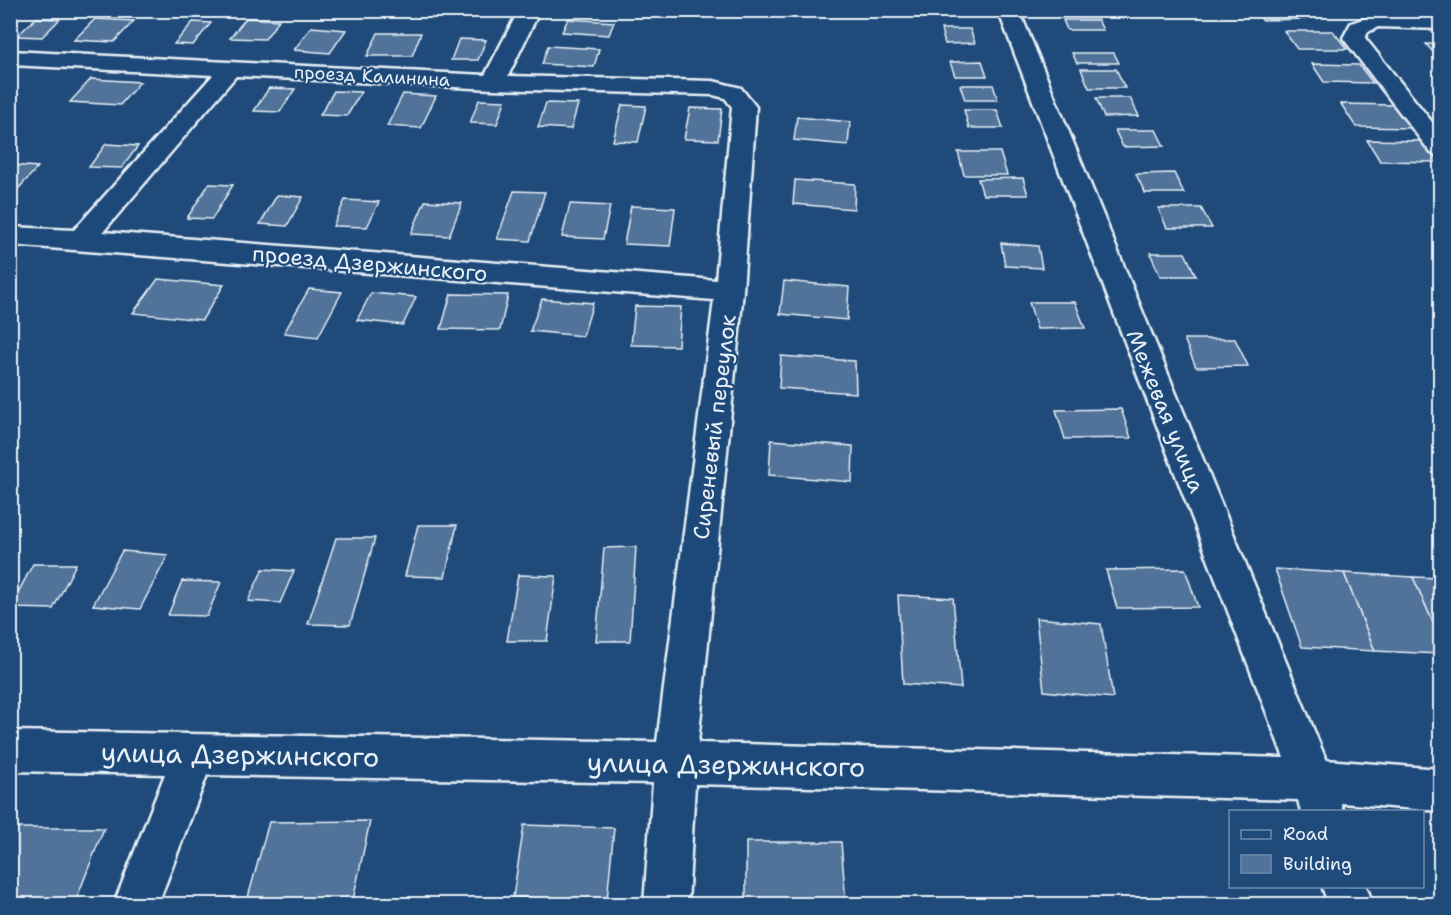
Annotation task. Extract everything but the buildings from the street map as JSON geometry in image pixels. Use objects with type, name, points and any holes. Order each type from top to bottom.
[{"type":"street","points":[[493,82],[530,10]]},
{"type":"street","name":"Межевая улица","points":[[1008,10],[1317,796]]},
{"type":"street","points":[[1440,23],[1375,21],[1359,28],[1354,38],[1440,148]]},
{"type":"street","name":"проезд Калинина","points":[[10,58],[493,82],[713,88],[734,93]]},
{"type":"street","points":[[81,240],[230,69]]},
{"type":"street","name":"Сиреневый переулок","points":[[666,904],[675,763],[729,291],[744,107],[734,93]]},
{"type":"street","name":"проезд Дзержинского","points":[[10,236],[729,291]]},
{"type":"street","name":"улица Дзержинского","points":[[10,751],[675,763],[1317,796],[1440,790]]},
{"type":"street","points":[[136,904],[194,754]]},
{"type":"street","points":[[1345,888],[1350,904]]}]
